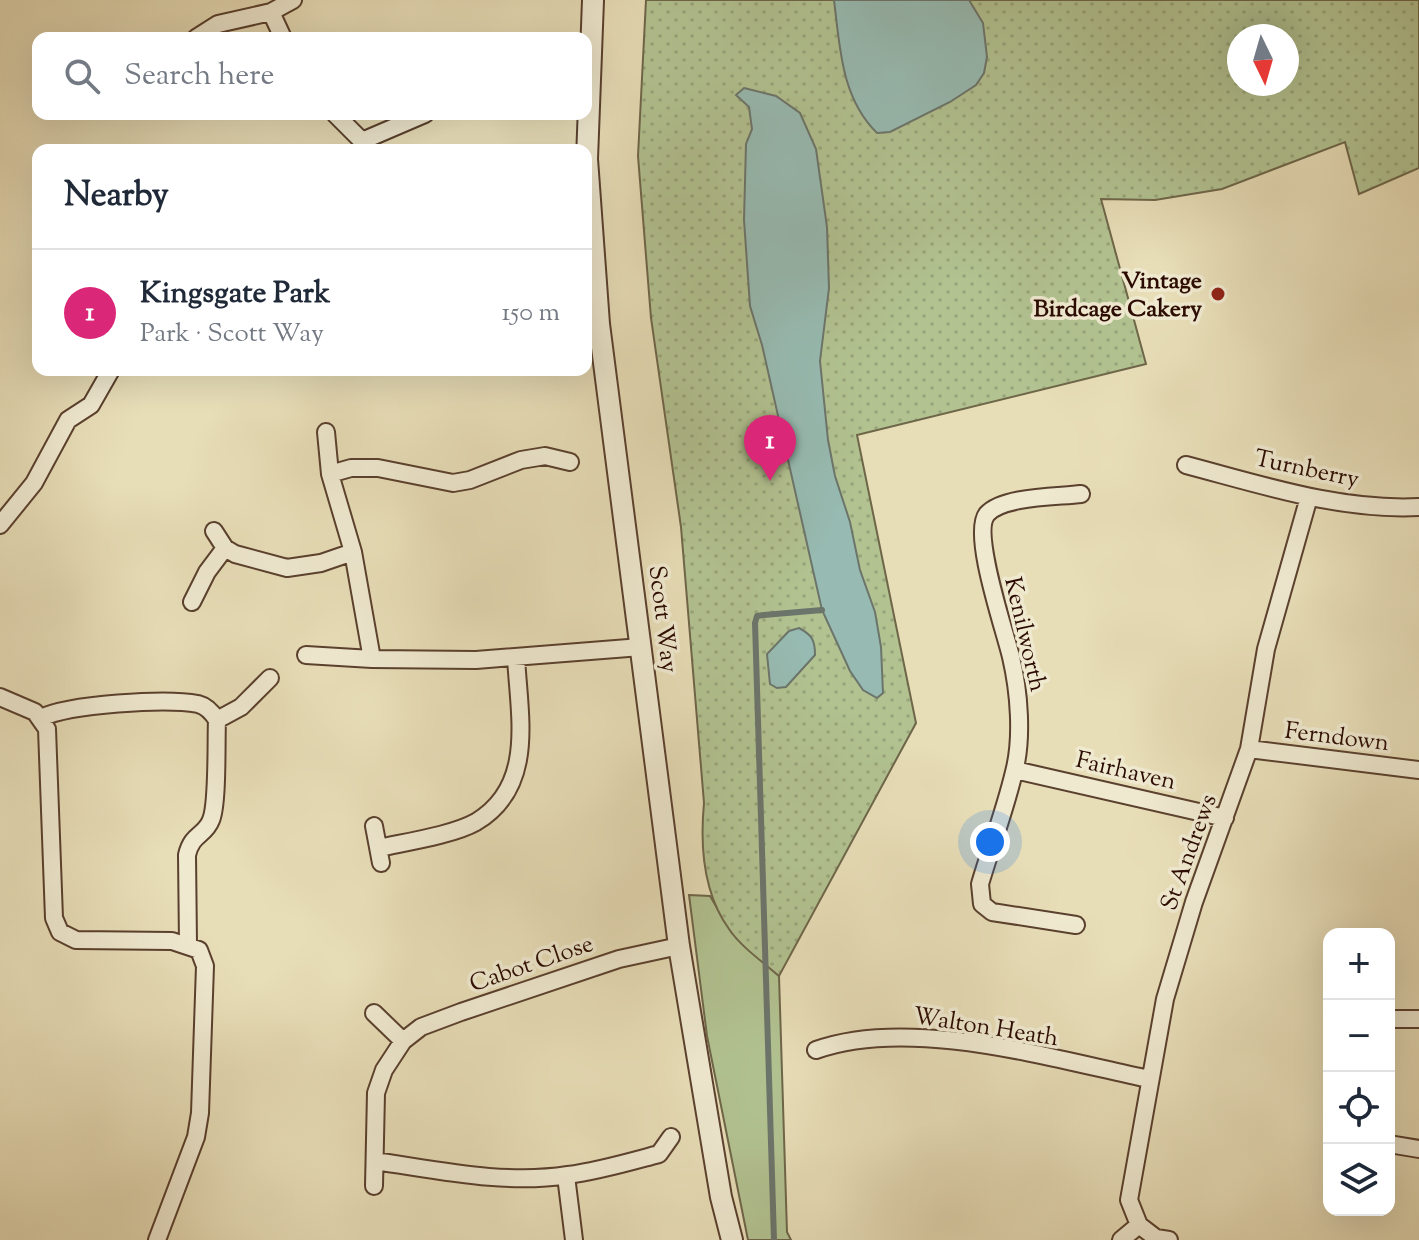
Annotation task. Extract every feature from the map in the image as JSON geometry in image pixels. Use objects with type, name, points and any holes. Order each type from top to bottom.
[{"type":"street","points":[[205,32],[218,24],[271,12],[293,0]]},
{"type":"street","name":"Scott Way","points":[[592,32],[593,0]]},
{"type":"street","points":[[271,12],[280,32]]},
{"type":"street","points":[[341,120],[363,144]]},
{"type":"street","points":[[366,144],[413,120]]},
{"type":"street","name":"Scott Way","points":[[588,120],[588,144]]},
{"type":"street","name":"Scott Way","points":[[592,228],[599,324],[679,946],[721,1197],[732,1240]]},
{"type":"street","points":[[0,525],[34,483],[62,428],[75,413],[91,405],[108,376]]},
{"type":"street","points":[[326,432],[330,474],[353,552],[372,659]]},
{"type":"street","points":[[330,474],[351,468],[378,468],[453,483],[533,458],[545,456],[570,462]]},
{"type":"street","name":"Turnberry","points":[[1186,465],[1309,497],[1368,506],[1419,507]]},
{"type":"street","name":"Kenilworth","points":[[1076,925],[992,912],[982,904],[980,884],[1015,770],[1018,692],[987,570],[981,529],[985,516],[1001,503],[1081,494]]},
{"type":"street","name":"St Andrews","points":[[1139,1225],[1129,1200],[1165,999],[1194,902],[1249,749],[1266,649],[1309,497]]},
{"type":"street","points":[[214,531],[225,548],[287,568],[321,563],[353,552]]},
{"type":"street","points":[[192,602],[207,572],[225,548]]},
{"type":"street","points":[[306,655],[476,660],[641,647]]},
{"type":"street","points":[[374,826],[380,855],[475,822],[505,796],[519,767],[521,737],[516,657]]},
{"type":"street","points":[[217,720],[241,707],[270,678]]},
{"type":"street","points":[[0,697],[35,712],[47,729],[54,918],[60,932],[76,940],[172,941],[188,944],[199,950],[205,966],[200,1113],[196,1137],[159,1239]]},
{"type":"street","points":[[41,718],[70,708],[137,703],[200,704],[212,712],[217,720],[213,814],[206,829],[191,842],[187,855],[188,944]]},
{"type":"street","name":"Ferndown","points":[[1249,749],[1419,770]]},
{"type":"street","name":"Fairhaven","points":[[1015,770],[1225,818]]},
{"type":"street","name":"Cabot Close","points":[[374,1186],[376,1093],[384,1070],[403,1041],[421,1027],[461,1012],[619,959],[679,946]]},
{"type":"street","points":[[374,1013],[403,1041]]},
{"type":"street","points":[[1395,1019],[1419,1019]]},
{"type":"street","name":"Walton Heath","points":[[816,1050],[834,1043],[899,1037],[989,1046],[1149,1079]]},
{"type":"street","points":[[375,1161],[464,1174],[515,1178],[566,1176],[659,1154],[671,1137]]},
{"type":"street","points":[[1395,1145],[1419,1149]]},
{"type":"street","points":[[566,1176],[574,1240]]},
{"type":"street","points":[[1121,1240],[1139,1225],[1156,1238],[1169,1240]]},
{"type":"green space","points":[[646,0],[1419,0],[1419,168],[1359,194],[1345,142],[1222,189],[1155,200],[1101,199],[1146,364],[857,435],[916,723],[779,976],[729,929],[714,900],[705,868],[704,803],[681,527],[651,318],[638,156]]},
{"type":"green space","points":[[689,895],[710,896],[732,933],[779,976],[787,1232],[791,1240],[748,1240],[707,1036]]},
{"type":"water","points":[[834,0],[969,0],[983,23],[987,57],[984,73],[976,85],[950,102],[890,132],[877,133],[865,119],[849,88]]},
{"type":"water","points":[[744,88],[776,96],[800,113],[816,149],[827,227],[829,288],[820,361],[828,440],[860,570],[875,612],[881,647],[883,693],[877,698],[863,690],[850,671],[822,610],[762,345],[750,306],[744,220],[746,144],[752,129],[749,107],[736,95]]},
{"type":"water","points":[[799,628],[812,638],[815,655],[786,687],[777,688],[770,684],[767,654],[789,631]]},
{"type":"waterway","points":[[774,1240],[755,623],[757,616],[822,610]]},
{"type":"place","name":"Vintage Birdcage Cakery","points":[[1218,294]]},
{"type":"place","name":"Kingsgate Park","points":[[770,481]]}]
